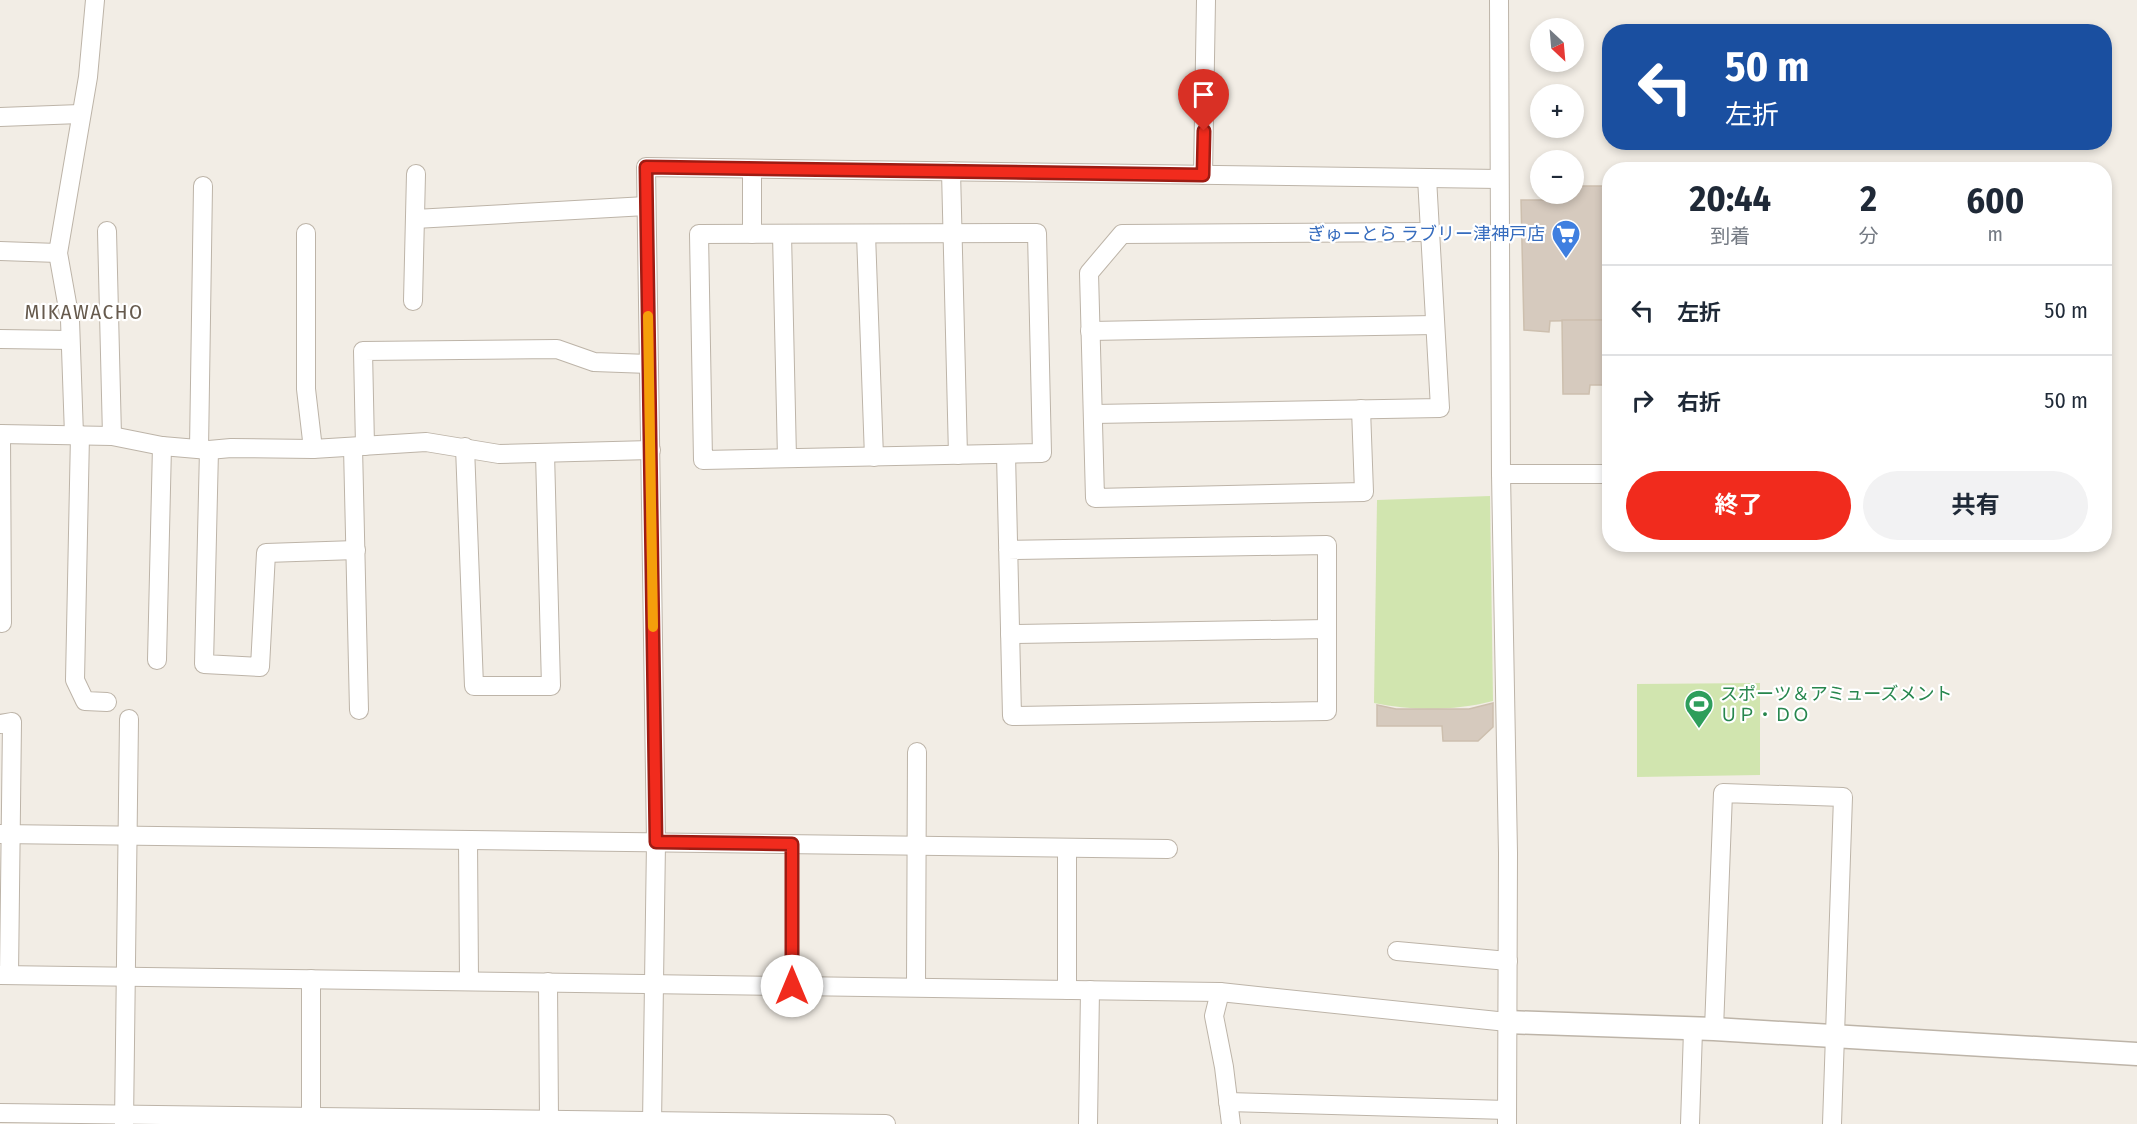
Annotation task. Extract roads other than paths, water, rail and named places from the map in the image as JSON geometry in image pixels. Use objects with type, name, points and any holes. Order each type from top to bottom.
[{"type":"street","points":[[95,0],[88,77],[58,253],[70,320],[77,435],[75,680],[86,701],[107,702]]},
{"type":"street","points":[[1203,175],[1206,0]]},
{"type":"street","points":[[1228,1102],[1507,1117],[1508,961],[1501,474],[1498,0]]},
{"type":"street","points":[[0,117],[80,114]]},
{"type":"street","points":[[652,1123],[656,842],[646,167],[1499,179]]},
{"type":"street","points":[[752,234],[753,169]]},
{"type":"street","points":[[951,171],[958,455]]},
{"type":"street","points":[[413,301],[416,174]]},
{"type":"street","points":[[1093,414],[1440,408],[1427,178]]},
{"type":"street","points":[[203,186],[204,664],[260,668],[266,554],[356,550]]},
{"type":"street","points":[[415,219],[646,206]]},
{"type":"street","points":[[107,231],[112,436]]},
{"type":"street","points":[[1361,409],[1364,492],[1095,498],[1089,273],[1122,234],[1429,232]]},
{"type":"street","points":[[306,233],[306,389],[313,449]]},
{"type":"street","points":[[1037,233],[1042,453],[703,460],[699,234],[782,234],[1037,233]]},
{"type":"street","points":[[782,234],[787,458]]},
{"type":"street","points":[[866,234],[874,457]]},
{"type":"street","points":[[0,251],[58,253]]},
{"type":"street","points":[[1090,331],[1435,325]]},
{"type":"street","points":[[0,339],[70,340]]},
{"type":"street","points":[[359,710],[356,550],[363,351],[557,349],[594,362],[649,364]]},
{"type":"street","points":[[2,623],[1,434],[112,436],[162,446],[204,449],[313,449],[426,442],[499,454],[651,450]]},
{"type":"street","points":[[157,660],[162,446]]},
{"type":"street","points":[[465,447],[474,686],[551,686],[545,453]]},
{"type":"street","points":[[1006,454],[1008,550],[1012,716],[1327,711],[1327,545],[1008,550]]},
{"type":"street","points":[[1501,474],[1602,474]]},
{"type":"street","points":[[1010,634],[1327,628]]},
{"type":"street","points":[[124,1119],[129,719]]},
{"type":"street","points":[[0,724],[12,722],[5,834],[4,975],[1220,992],[1507,1022],[1835,1035],[2137,1054]]},
{"type":"street","points":[[916,987],[917,752]]},
{"type":"street","points":[[1690,1124],[1704,1029],[1723,793],[1842,797],[1832,1124]]},
{"type":"street","points":[[5,834],[1168,849]]},
{"type":"street","points":[[468,840],[469,981]]},
{"type":"street","points":[[1066,990],[1067,848]]},
{"type":"street","points":[[1397,951],[1508,961]]},
{"type":"street","points":[[311,979],[311,1120]]},
{"type":"street","points":[[548,982],[549,1120]]},
{"type":"street","points":[[1088,1124],[1090,990]]},
{"type":"street","points":[[1220,992],[1214,1016],[1231,1124]]},
{"type":"street","points":[[0,1113],[124,1119],[886,1124]]},
{"type":"lane","points":[[792,844],[792,986]]},
{"type":"place","name":"ぎゅーとら ラブリー津神戸店","points":[[1566,260]]},
{"type":"place","name":"スポーツ＆アミューズメント ＵＰ・ＤＯ","points":[[1699,730]]},
{"type":"district","name":"MIKAWACHO","points":[[84,312]]}]
